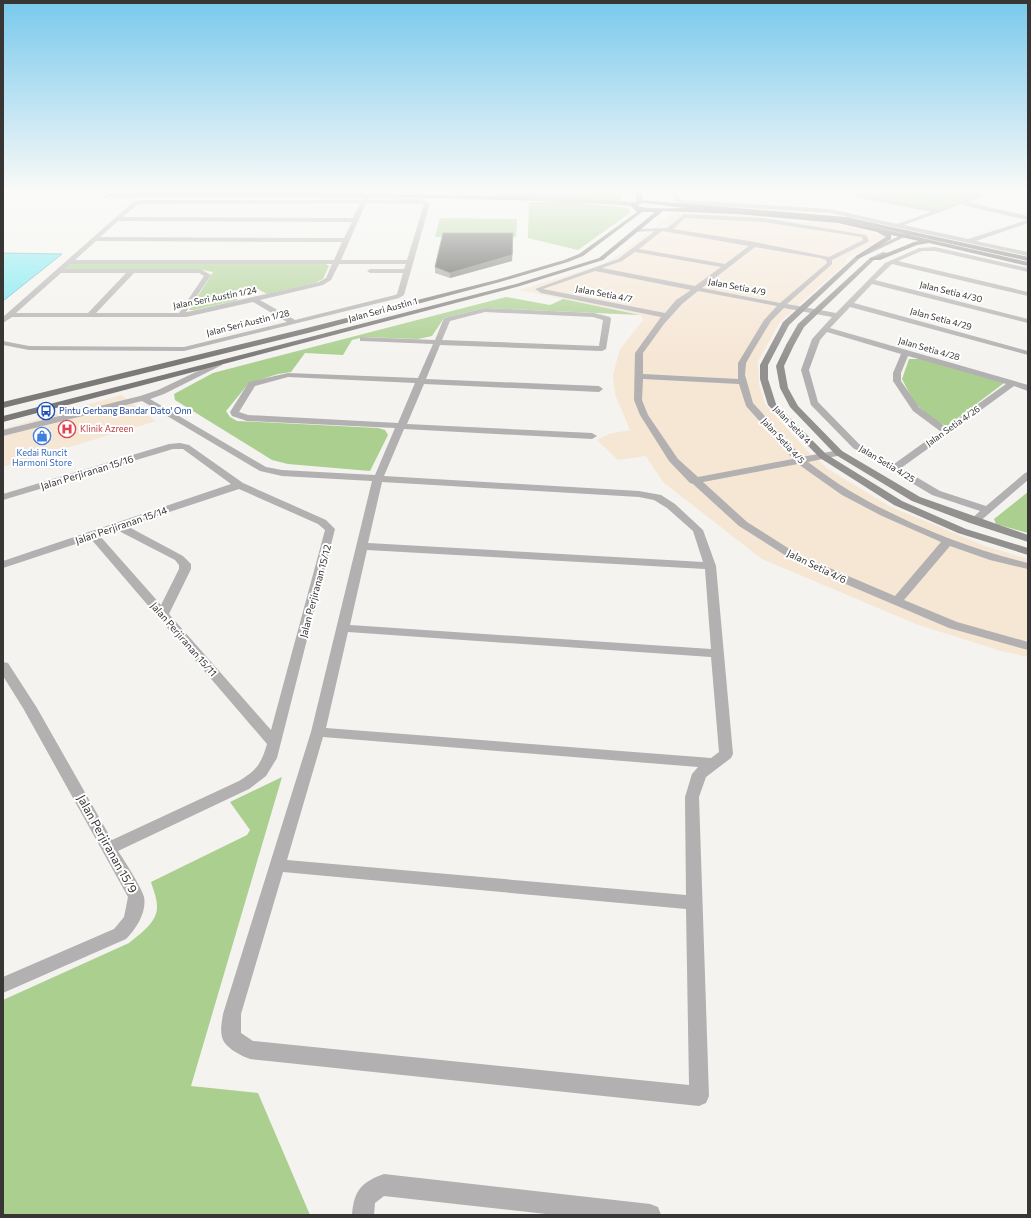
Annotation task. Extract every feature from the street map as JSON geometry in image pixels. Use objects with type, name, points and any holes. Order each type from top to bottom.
[{"type":"main road","name":"Jalan Seri Austin 1","points":[[79,386],[305,331],[498,281],[566,261],[581,255],[592,247]]},
{"type":"main road","name":"Jalan Seri Austin 1","points":[[3,419],[116,388],[219,363],[518,285],[589,264],[606,256],[617,247]]},
{"type":"main road","points":[[858,257],[875,247]]},
{"type":"main road","points":[[872,259],[878,259],[907,247]]},
{"type":"main road","points":[[947,247],[1028,264]]},
{"type":"main road","points":[[957,247],[996,257]]},
{"type":"main road","points":[[966,247],[1028,260]]},
{"type":"main road","points":[[3,405],[79,386],[93,395]]},
{"type":"street","points":[[3,321],[87,247]]},
{"type":"street","name":"Jalan Seri Austin 1/24","points":[[10,315],[186,315],[321,284],[330,279],[337,270],[337,262],[344,247]]},
{"type":"street","name":"Jalan Seri Austin 1/28","points":[[3,343],[29,348],[184,349],[397,297],[400,295],[414,247]]},
{"type":"street","points":[[595,269],[620,260],[638,247]]},
{"type":"street","points":[[743,382],[639,376],[639,353],[679,302],[751,247]]},
{"type":"street","points":[[771,247],[821,256],[829,259],[854,247]]},
{"type":"street","name":"Jalan Setia 4","points":[[880,247],[858,257],[786,324],[764,365],[764,378],[772,405],[823,456],[898,503],[962,530],[1028,552]]},
{"type":"street","name":"Jalan Setia 4","points":[[899,247],[872,259],[801,326],[780,366],[784,388],[794,407],[839,453],[916,499],[974,521],[1028,539]]},
{"type":"street","points":[[995,247],[1028,254]]},
{"type":"street","name":"Jalan Setia 4/25","points":[[988,510],[936,493],[856,446],[814,404],[805,370],[816,339],[887,264],[921,249],[935,249],[1028,270]]},
{"type":"street","points":[[635,250],[727,266]]},
{"type":"street","name":"Jalan Setia 4/5","points":[[829,259],[830,262],[782,305],[768,320],[742,363],[741,375],[749,404],[800,461],[846,493],[886,514],[948,541],[994,558],[1028,566]]},
{"type":"street","points":[[69,262],[409,262]]},
{"type":"street","points":[[892,262],[1028,294]]},
{"type":"street","name":"Jalan Setia 4/9","points":[[595,269],[838,316]]},
{"type":"street","name":"Jalan Setia 4/7","points":[[595,269],[538,289],[541,291],[667,316]]},
{"type":"street","points":[[362,270],[406,271]]},
{"type":"street","points":[[59,271],[206,273],[208,275],[182,312],[186,315]]},
{"type":"street","points":[[88,316],[132,271]]},
{"type":"street","name":"Jalan Setia 4/30","points":[[870,281],[1028,321]]},
{"type":"street","points":[[255,300],[293,322]]},
{"type":"street","name":"Jalan Setia 4/29","points":[[849,304],[1028,353]]},
{"type":"street","points":[[143,398],[263,469],[282,473],[378,479],[639,494],[657,497],[671,506],[698,530],[710,566],[726,754],[699,774],[692,797],[699,1096],[250,1050],[231,1037],[232,1014],[318,732],[378,479],[400,427],[437,342],[447,320],[478,311],[594,315],[607,319],[602,349],[437,342],[363,339]]},
{"type":"street","name":"Jalan Setia 4/28","points":[[825,329],[1028,388]]},
{"type":"street","points":[[905,352],[896,379],[909,401],[917,411],[927,420],[947,432]]},
{"type":"street","points":[[3,433],[143,398],[161,392],[219,363]]},
{"type":"street","points":[[592,436],[247,418],[235,414],[234,412],[252,384],[282,375],[599,389]]},
{"type":"street","name":"Jalan Setia 4/6","points":[[639,376],[638,400],[644,415],[674,461],[694,481],[743,524],[795,557],[845,580],[953,624],[1028,646]]},
{"type":"street","name":"Jalan Setia 4/26","points":[[893,469],[1013,384]]},
{"type":"street","points":[[111,406],[105,397],[106,394],[116,388]]},
{"type":"street","name":"Jalan Perjiranan 15/16","points":[[3,497],[172,446],[186,447]]},
{"type":"street","name":"Jalan Perjiranan 15/12","points":[[186,447],[239,485],[322,522],[330,529],[274,743]]},
{"type":"street","points":[[694,481],[839,453]]},
{"type":"street","points":[[974,521],[1028,476]]},
{"type":"street","name":"Jalan Perjiranan 15/14","points":[[3,565],[239,485]]},
{"type":"street","points":[[118,526],[179,558],[185,564],[185,569],[163,614]]},
{"type":"street","name":"Jalan Perjiranan 15/11","points":[[93,534],[274,743]]},
{"type":"street","points":[[897,601],[948,541]]},
{"type":"street","points":[[362,546],[710,566]]},
{"type":"street","points":[[342,628],[717,653]]},
{"type":"street","name":"Jalan Perjiranan 15/9","points":[[3,666],[30,708],[136,897],[134,919],[120,934],[3,985]]},
{"type":"street","points":[[318,732],[714,763]]},
{"type":"street","points":[[109,848],[258,777],[265,770],[274,743]]},
{"type":"street","points":[[277,865],[694,902]]},
{"type":"street","points":[[363,1215],[364,1201],[374,1188],[384,1185],[650,1215]]},
{"type":"shaded area","points":[[629,247],[869,247],[847,258],[844,265],[780,322],[758,361],[759,384],[765,404],[810,454],[828,469],[889,506],[985,546],[1028,559],[1028,657],[1001,651],[916,624],[762,559],[663,482],[646,456],[618,460],[597,440],[609,434],[630,430],[615,394],[613,375],[620,349],[643,320],[642,317],[640,315],[519,290],[603,264]]},
{"type":"shaded area","points":[[121,395],[156,421],[3,467],[3,429]]},
{"type":"green space","points":[[565,247],[582,247],[578,250]]},
{"type":"green space","points":[[72,263],[324,263],[329,266],[323,279],[315,283],[267,294],[254,287],[228,292],[238,300],[189,310],[213,272],[202,270],[65,269]]},
{"type":"green space","points":[[506,297],[550,305],[563,299],[640,315],[485,308],[444,318],[432,336],[418,339],[364,337],[352,340],[343,355],[305,353],[291,372],[278,374],[249,383],[226,411],[230,417],[237,421],[378,428],[385,430],[388,435],[370,471],[288,464],[272,460],[175,400],[174,394],[213,373]]},
{"type":"green space","points":[[909,359],[920,359],[1004,383],[947,426],[935,421],[914,402],[902,379]]},
{"type":"green space","points":[[1028,492],[1028,533],[996,524],[994,519]]},
{"type":"green space","points":[[282,777],[191,1086],[258,1093],[310,1215],[3,1215],[3,1000],[129,943],[143,932],[155,917],[157,912],[156,900],[151,882],[247,835],[250,830],[230,802]]},
{"type":"water","points":[[3,253],[62,254],[3,301]]},
{"type":"building","points":[[440,247],[512,247],[512,255],[450,273],[435,267]]},
{"type":"place","name":"Pintu Gerbang Bandar Dato' Onn","points":[[46,411]]},
{"type":"place","name":"Klinik Azreen","points":[[67,429]]},
{"type":"place","name":"Kedai Runcit Harmoni Store","points":[[42,436]]}]
